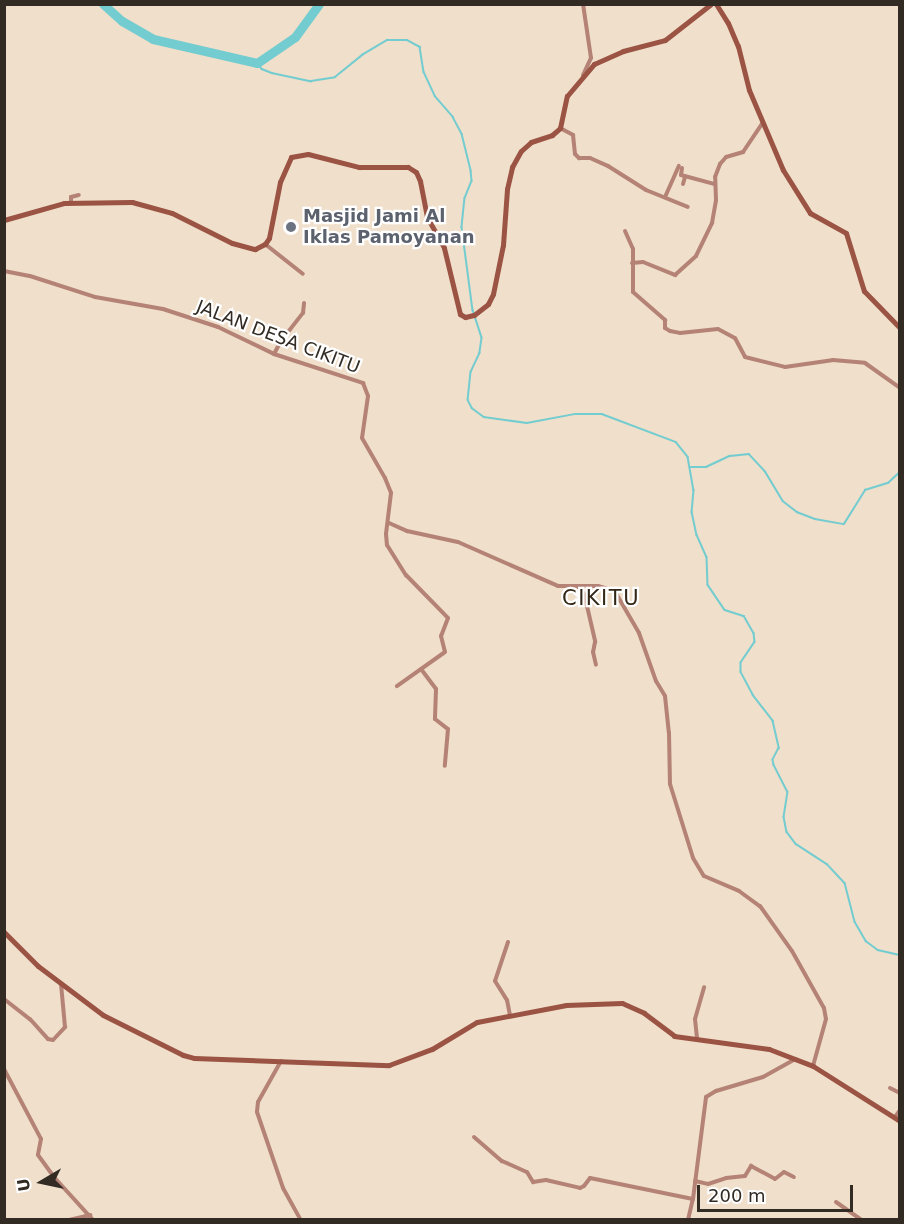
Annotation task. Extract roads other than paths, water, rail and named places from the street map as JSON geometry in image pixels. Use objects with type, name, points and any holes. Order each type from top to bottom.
[{"type":"main road","points":[[4,220],[71,202],[140,203],[172,213],[250,249],[265,244],[269,238],[280,182],[291,157],[308,154],[359,167],[412,168],[420,180],[428,219],[444,248],[457,305],[461,315],[468,316],[489,304],[501,261],[505,200],[512,167],[525,146],[552,135],[560,128],[567,96],[583,75],[604,58],[670,37],[711,4]]},
{"type":"main road","points":[[716,4],[728,23],[738,46],[749,90],[783,170],[810,213],[846,233],[856,272],[864,291],[900,328]]},
{"type":"main road","points":[[4,932],[38,966],[103,1015],[183,1055],[207,1060],[281,1060],[389,1065],[432,1049],[477,1022],[566,1005],[622,1003],[644,1013],[674,1036],[769,1049],[813,1066],[897,1119]]},
{"type":"street","points":[[583,75],[591,58],[584,4]]},
{"type":"street","points":[[632,262],[644,262],[675,275],[696,256],[706,239],[715,210],[715,184],[720,164],[726,157],[745,150],[757,127],[763,122]]},
{"type":"street","points":[[560,128],[573,135],[575,154],[579,158],[590,158],[608,166],[640,187],[688,207]]},
{"type":"street","points":[[664,197],[681,167],[681,175],[685,177],[715,184]]},
{"type":"street","points":[[672,182],[681,184],[685,177]]},
{"type":"street","points":[[71,202],[71,197],[79,195]]},
{"type":"street","points":[[625,231],[632,242],[633,292],[665,320],[665,328],[670,331],[680,333],[718,329],[735,338],[746,357],[785,367],[833,360],[865,363],[900,388]]},
{"type":"street","points":[[265,244],[303,274]]},
{"type":"street","name":"JALAN DESA CIKITU","points":[[4,271],[30,276],[95,297],[164,309],[218,327],[274,354],[344,375],[366,387],[368,396],[362,438],[389,486],[391,500],[389,523]]},
{"type":"street","points":[[274,354],[281,340],[303,313],[304,303]]},
{"type":"street","points":[[397,686],[445,652],[441,636],[448,618],[406,575],[387,545],[385,538],[389,523],[407,531],[458,542],[482,551],[504,564],[525,569],[539,579],[558,586],[598,586],[612,590],[624,604],[639,633],[656,681],[665,696],[669,733],[670,784],[680,823],[697,865],[704,876],[739,891],[760,906],[792,951],[824,1008],[826,1018],[813,1066]]},
{"type":"street","points":[[578,587],[584,594],[587,606],[595,642],[593,652],[596,665]]},
{"type":"street","points":[[421,669],[436,691],[435,719],[448,729],[445,766]]},
{"type":"street","points":[[508,942],[495,981],[507,1000],[510,1015]]},
{"type":"street","points":[[4,999],[53,1040],[65,1027],[61,984]]},
{"type":"street","points":[[697,1038],[695,1019],[704,987]]},
{"type":"street","points":[[688,1220],[693,1199],[706,1097],[716,1091],[763,1077],[796,1059]]},
{"type":"street","points":[[281,1060],[258,1102],[257,1112],[283,1188],[301,1220]]},
{"type":"street","points":[[4,1068],[41,1139],[38,1155],[52,1176],[92,1217]]},
{"type":"street","points":[[890,1088],[900,1093]]},
{"type":"street","points":[[897,1119],[900,1110]]},
{"type":"street","points":[[474,1137],[502,1161],[527,1172],[533,1182],[546,1180],[580,1188],[590,1178],[693,1199]]},
{"type":"street","points":[[695,1181],[708,1184],[726,1178],[745,1176],[751,1166],[775,1179],[784,1172],[794,1177]]},
{"type":"street","points":[[836,1203],[862,1220]]},
{"type":"street","points":[[69,1220],[92,1217]]},
{"type":"waterway","points":[[103,4],[122,21],[153,39],[257,63],[295,37],[319,4]]},
{"type":"waterway","points":[[257,63],[262,69],[272,73],[311,81],[335,77],[362,55],[387,40],[407,40],[420,47],[424,72],[435,96],[453,117],[462,134],[471,171],[472,181],[465,198],[462,227],[473,310],[482,338],[480,353],[471,372],[468,400],[472,408],[484,417],[527,423],[575,414],[602,414],[676,442],[688,457],[694,490],[692,512],[697,535],[707,557],[708,585],[725,610],[744,616],[754,633],[755,642],[741,663],[741,672],[753,695],[773,721],[779,748],[773,760],[774,765],[788,792],[784,817],[787,832],[796,844],[827,864],[845,883],[855,922],[866,941],[878,950],[900,955]]},
{"type":"waterway","points":[[691,467],[706,467],[730,456],[749,454],[765,471],[783,501],[797,512],[815,519],[844,524],[865,490],[888,483],[900,472]]},
{"type":"place","name":"Masjid Jami Al Iklas Pamoyanan","points":[[291,227]]},
{"type":"district","name":"CIKITU","points":[[601,598]]}]
